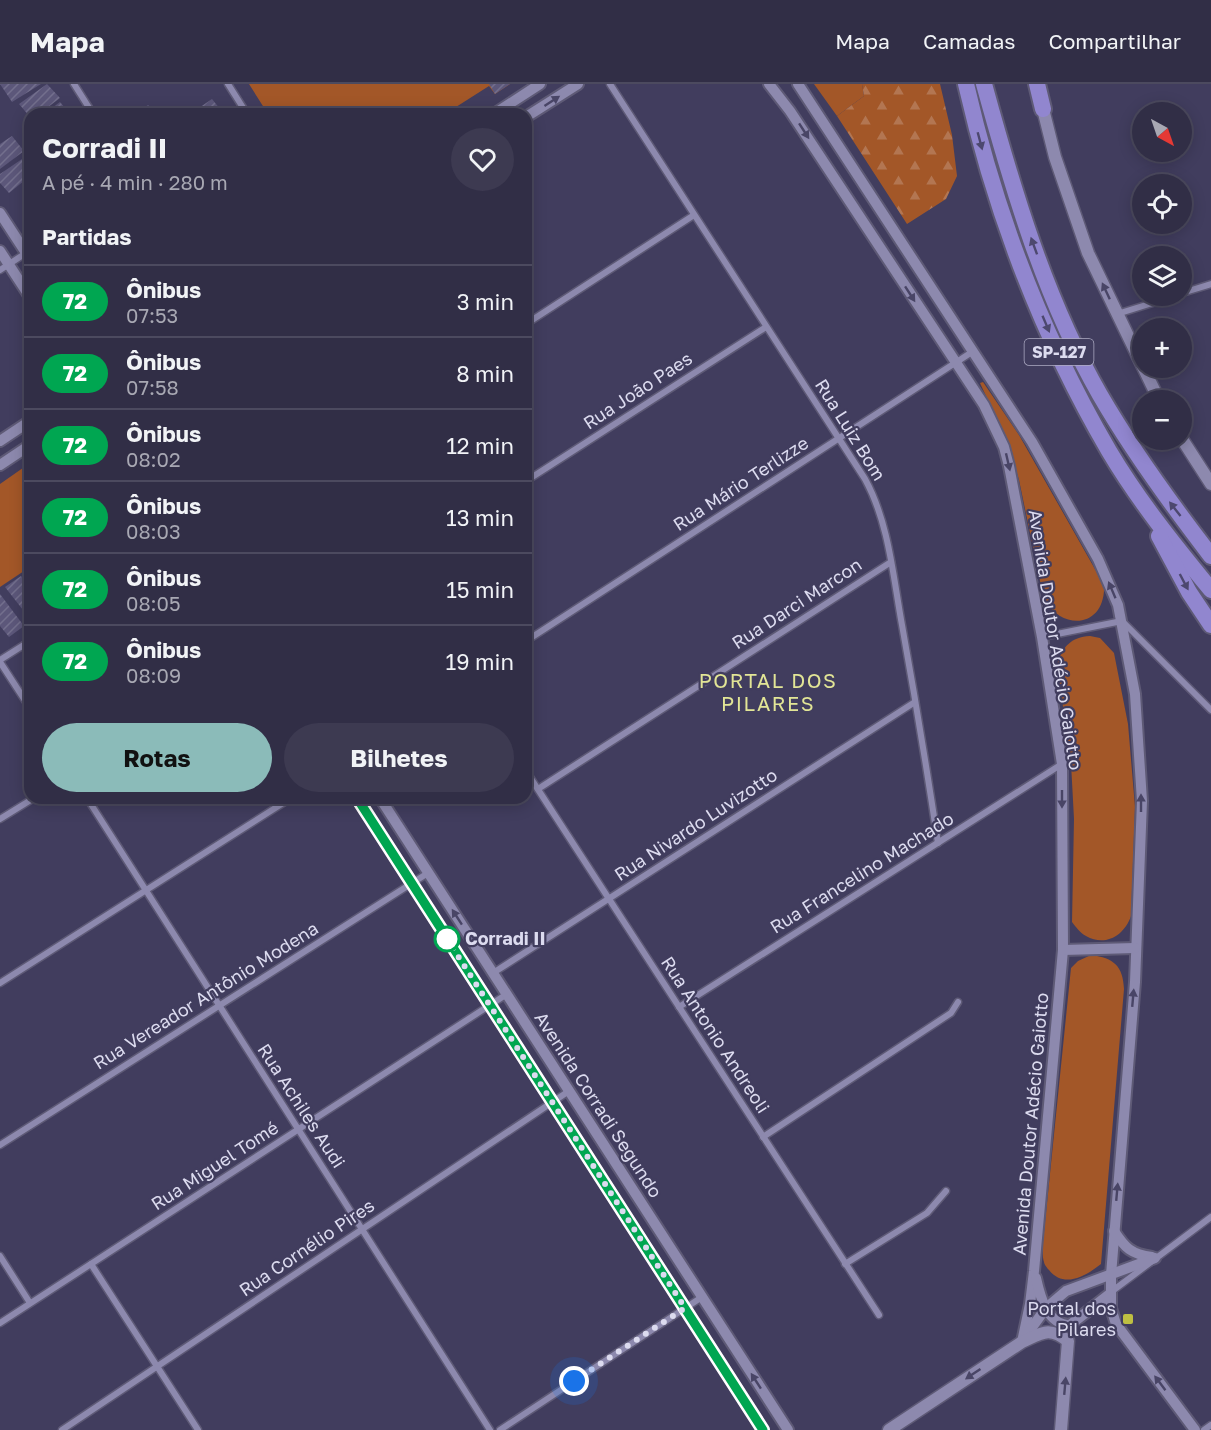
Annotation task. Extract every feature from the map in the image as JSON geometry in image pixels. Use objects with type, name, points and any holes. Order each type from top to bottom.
[{"type":"highway","name":"SP-127","points":[[966,84],[990,177],[1028,280],[1081,401],[1136,493],[1211,590]]},
{"type":"highway","name":"SP-127","points":[[984,84],[1019,205],[1070,334],[1099,393],[1130,445],[1211,556]]},
{"type":"highway","points":[[1037,84],[1043,109]]},
{"type":"highway","points":[[1136,493],[1189,592],[1211,625]]},
{"type":"main road","points":[[1043,109],[1055,157],[1088,253],[1154,390]]},
{"type":"main road","points":[[1188,450],[1211,484]]},
{"type":"main road","points":[[890,1430],[1022,1342],[1051,1331],[1058,1333],[1068,1341],[1061,1430]]},
{"type":"street","points":[[74,84],[89,108]]},
{"type":"street","points":[[228,84],[243,108]]},
{"type":"street","points":[[503,108],[540,84]]},
{"type":"street","points":[[532,113],[578,84]]},
{"type":"street","name":"Rua Luiz Bom","points":[[610,84],[865,479],[875,498],[891,562],[938,843]]},
{"type":"street","name":"Avenida Doutor Adécio Gaiotto","points":[[769,84],[790,111],[984,405],[1004,447],[1042,637],[1062,764],[1063,950],[1034,1271],[1022,1342]]},
{"type":"street","name":"Avenida Doutor Adécio Gaiotto","points":[[798,84],[1032,442],[1098,558],[1118,605],[1135,694],[1142,801],[1134,993],[1114,1231],[1111,1308],[1116,1324],[1195,1430]]},
{"type":"street","points":[[0,213],[24,250]]},
{"type":"street","points":[[532,320],[694,215]]},
{"type":"street","points":[[0,251],[4,267],[24,290]]},
{"type":"street","points":[[4,267],[24,258]]},
{"type":"street","points":[[1192,290],[1211,284]]},
{"type":"street","points":[[1116,314],[1142,306]]},
{"type":"street","name":"Rua João Paes","points":[[532,477],[766,327]]},
{"type":"street","name":"Rua Mário Terlizze","points":[[532,637],[972,352]]},
{"type":"street","points":[[0,441],[24,425]]},
{"type":"street","points":[[0,465],[24,449]]},
{"type":"street","points":[[1198,466],[1211,468]]},
{"type":"street","name":"Rua Darci Marcon","points":[[538,789],[891,562]]},
{"type":"street","points":[[1042,637],[1122,621],[1211,710]]},
{"type":"street","points":[[24,645],[0,661],[24,699]]},
{"type":"street","name":"Rua Nivardo Luvizotto","points":[[493,973],[915,702]]},
{"type":"street","name":"Rua Francelino Machado","points":[[679,1007],[1062,764]]},
{"type":"street","name":"Rua Antonio Andreoli","points":[[532,780],[879,1315]]},
{"type":"street","points":[[0,819],[24,804]]},
{"type":"street","name":"Rua Achiles Audi","points":[[91,804],[490,1430]]},
{"type":"street","points":[[0,983],[282,804]]},
{"type":"street","name":"Avenida Corradi Segundo","points":[[361,804],[763,1430]]},
{"type":"street","name":"Avenida Corradi Segundo","points":[[384,804],[788,1430]]},
{"type":"street","name":"Rua Vereador Antônio Modena","points":[[0,1145],[428,873]]},
{"type":"street","points":[[1063,950],[1136,948]]},
{"type":"street","name":"Rua Miguel Tomé","points":[[0,1323],[507,994]]},
{"type":"street","points":[[763,1137],[951,1014],[958,1002]]},
{"type":"street","name":"Rua Cornélio Pires","points":[[62,1430],[569,1091]]},
{"type":"street","points":[[845,1264],[927,1213],[946,1191]]},
{"type":"street","points":[[1034,1271],[1039,1293],[1046,1308],[1057,1321],[1063,1325],[1070,1324],[1211,1216]]},
{"type":"street","points":[[1114,1231],[1122,1242],[1137,1255],[1155,1258]]},
{"type":"street","points":[[0,1256],[30,1304]]},
{"type":"street","points":[[1022,1342],[1046,1308],[1066,1291],[1155,1258]]},
{"type":"street","points":[[91,1264],[198,1430]]},
{"type":"street","points":[[1090,1281],[1098,1283],[1111,1293]]},
{"type":"street","points":[[500,1430],[702,1297]]},
{"type":"street","points":[[1068,1341],[1070,1324]]},
{"type":"street","points":[[1204,1430],[1211,1425]]},
{"type":"green space","points":[[249,84],[510,84],[495,94],[489,86],[454,108],[264,108]]},
{"type":"green space","points":[[814,84],[862,84],[864,96],[837,116]]},
{"type":"green space","points":[[862,84],[940,84],[952,135],[957,176],[946,199],[907,224],[837,116],[864,96]]},
{"type":"green space","points":[[983,382],[1019,435],[1104,585],[1103,599],[1098,609],[1083,620],[1073,621],[1063,617],[1053,611],[1044,600],[1019,480],[1009,446],[980,383]]},
{"type":"green space","points":[[24,467],[24,571],[0,587],[0,484]]},
{"type":"green space","points":[[1090,636],[1100,638],[1114,653],[1128,724],[1135,807],[1131,916],[1119,934],[1107,940],[1093,939],[1084,935],[1072,922],[1074,819],[1071,763],[1057,665],[1068,644],[1078,638]]},
{"type":"green space","points":[[1091,955],[1106,958],[1116,964],[1122,974],[1124,989],[1101,1264],[1089,1273],[1068,1280],[1055,1276],[1044,1263],[1043,1242],[1071,968],[1078,961]]},
{"type":"building","points":[[0,84],[41,84],[12,102]]},
{"type":"building","points":[[47,84],[60,98],[47,108],[24,108],[24,110],[19,104]]},
{"type":"building","points":[[489,84],[510,84],[495,94]]},
{"type":"building","points":[[212,99],[219,108],[199,108]]},
{"type":"building","points":[[60,102],[65,108],[52,108]]},
{"type":"building","points":[[12,136],[24,151],[0,169],[0,144]]},
{"type":"building","points":[[24,158],[24,181],[9,193],[0,183],[0,174]]},
{"type":"building","points":[[21,576],[24,580],[24,611],[5,587]]},
{"type":"building","points":[[0,594],[24,626],[9,637],[0,626]]},
{"type":"bus line","name":"72","points":[[361,804],[763,1430]]},
{"type":"place","name":"Corradi II","points":[[447,939]]},
{"type":"place","name":"Portal dos Pilares","points":[[1128,1319]]},
{"type":"district","name":"PORTAL DOS PILARES","points":[[768,692]]},
{"type":"route","points":[[447,939],[685,1308],[574,1381]]}]
